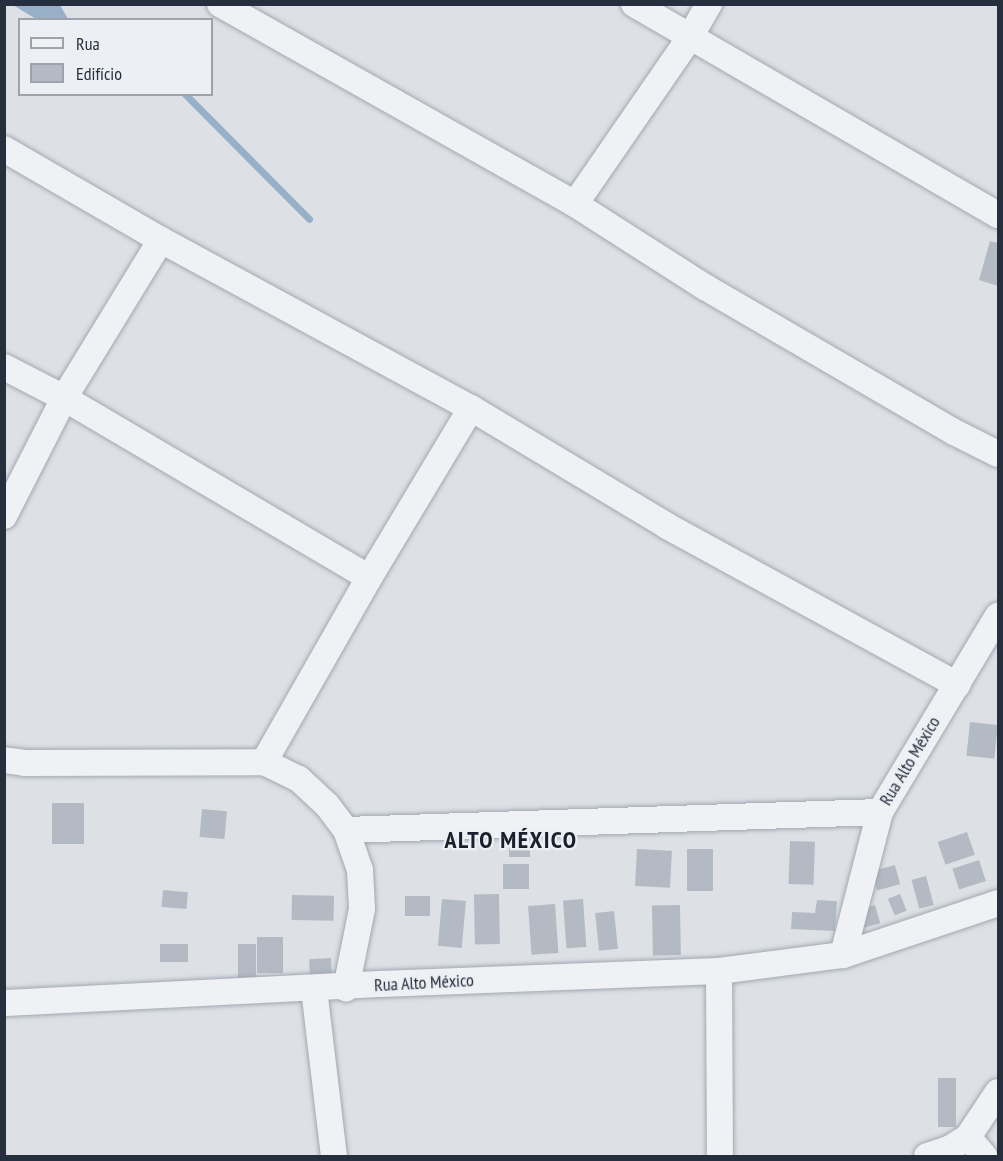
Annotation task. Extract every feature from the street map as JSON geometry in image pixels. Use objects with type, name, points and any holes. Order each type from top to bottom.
[{"type":"street","points":[[220,4],[575,204],[705,287],[954,432],[999,454]]},
{"type":"street","points":[[634,4],[999,215]]},
{"type":"street","points":[[575,204],[690,37],[709,4]]},
{"type":"street","points":[[4,149],[161,240],[471,408],[667,526],[957,685]]},
{"type":"street","points":[[4,516],[64,398],[161,240]]},
{"type":"street","points":[[4,368],[64,398],[369,578]]},
{"type":"street","points":[[264,762],[369,578],[471,408]]},
{"type":"street","name":"Rua Alto México","points":[[843,955],[880,812],[999,616]]},
{"type":"street","points":[[4,760],[25,763],[264,762],[299,779],[327,805],[346,830],[360,870],[362,909],[346,988]]},
{"type":"street","points":[[346,830],[880,812]]},
{"type":"street","name":"Rua Alto México","points":[[4,1003],[719,971],[843,955],[998,911]]},
{"type":"street","points":[[719,971],[720,1156]]},
{"type":"street","points":[[314,989],[334,1156]]},
{"type":"street","points":[[927,1156],[949,1149],[968,1137],[999,1092]]},
{"type":"street","points":[[968,1137],[984,1156]]},
{"type":"water","points":[[13,5],[60,5],[67,18],[34,18]]},
{"type":"building","points":[[990,241],[998,243],[998,286],[979,280]]},
{"type":"building","points":[[970,722],[998,725],[994,759],[966,756]]},
{"type":"building","points":[[52,803],[84,803],[84,844],[52,844]]},
{"type":"building","points":[[202,809],[227,811],[224,839],[200,837]]},
{"type":"building","points":[[967,832],[975,855],[946,865],[938,842]]},
{"type":"building","points":[[790,841],[815,842],[813,885],[788,884]]},
{"type":"building","points":[[509,846],[530,846],[530,857],[509,857]]},
{"type":"building","points":[[637,849],[672,851],[670,888],[635,886]]},
{"type":"building","points":[[687,849],[713,849],[713,891],[687,891]]},
{"type":"building","points":[[979,860],[986,881],[959,890],[952,869]]},
{"type":"building","points":[[503,864],[529,864],[529,889],[503,889]]},
{"type":"building","points":[[895,865],[900,884],[877,891],[872,871]]},
{"type":"building","points":[[926,876],[934,905],[919,909],[912,880]]},
{"type":"building","points":[[163,890],[188,892],[186,909],[162,907]]},
{"type":"building","points":[[474,894],[499,894],[500,944],[475,944]]},
{"type":"building","points":[[900,894],[907,911],[895,916],[888,899]]},
{"type":"building","points":[[292,895],[334,896],[334,921],[292,920]]},
{"type":"building","points":[[405,896],[430,896],[430,916],[405,916]]},
{"type":"building","points":[[442,899],[466,901],[462,948],[438,946]]},
{"type":"building","points":[[583,899],[586,947],[566,948],[563,900]]},
{"type":"building","points":[[817,900],[837,901],[835,931],[791,929],[792,912],[815,913]]},
{"type":"building","points":[[555,904],[558,953],[531,955],[528,906]]},
{"type":"building","points":[[652,905],[680,905],[681,955],[653,955]]},
{"type":"building","points":[[875,905],[880,923],[861,929],[856,911]]},
{"type":"building","points":[[614,911],[618,949],[599,951],[595,913]]},
{"type":"building","points":[[257,937],[283,937],[283,973],[257,973]]},
{"type":"building","points":[[160,944],[188,944],[188,962],[160,962]]},
{"type":"building","points":[[238,944],[256,944],[256,981],[238,981]]},
{"type":"building","points":[[331,958],[332,976],[310,977],[309,959]]},
{"type":"building","points":[[938,1078],[956,1078],[956,1127],[938,1127]]},
{"type":"waterway","points":[[187,96],[309,219]]},
{"type":"district","name":"ALTO MÉXICO","points":[[511,840]]}]
